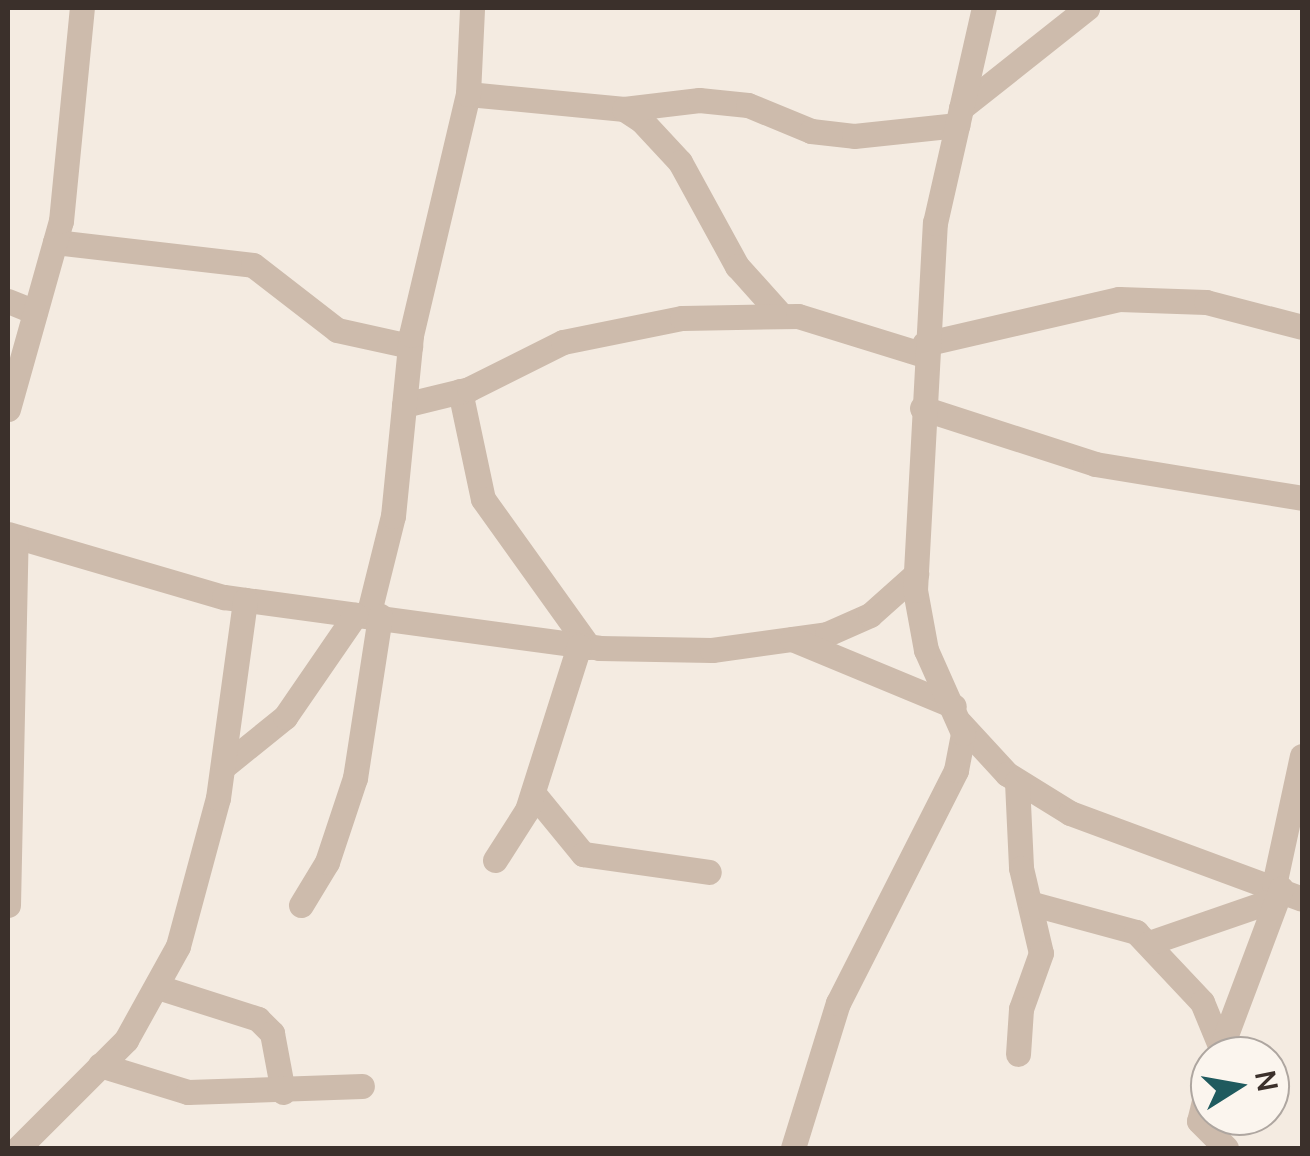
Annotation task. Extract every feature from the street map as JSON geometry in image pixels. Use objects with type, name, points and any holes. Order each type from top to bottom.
[{"type":"street","points":[[8,410],[55,242],[82,8]]},
{"type":"street","points":[[300,906],[326,862],[355,778],[368,615],[393,516],[410,346],[468,94],[472,8]]},
{"type":"street","points":[[984,8],[935,224],[924,350],[916,574],[926,650],[957,714],[1017,782],[1070,813],[1284,893]]},
{"type":"street","points":[[468,94],[624,108],[699,100],[748,105],[812,131],[854,136],[959,117],[1086,8]]},
{"type":"street","points":[[624,108],[680,162],[737,266],[781,315]]},
{"type":"street","points":[[55,242],[253,265],[337,330],[410,346]]},
{"type":"street","points":[[404,405],[460,392],[563,342],[682,318],[781,315],[847,328],[924,350],[1119,299],[1206,302],[1302,328]]},
{"type":"street","points":[[8,302],[35,312]]},
{"type":"street","points":[[460,392],[483,499],[584,646]]},
{"type":"street","points":[[922,408],[1095,464],[1302,498]]},
{"type":"street","points":[[8,904],[12,535],[245,600],[584,646],[712,650],[792,639],[870,615],[916,574]]},
{"type":"street","points":[[18,1148],[126,1040],[178,946],[224,766],[245,600]]},
{"type":"street","points":[[224,766],[285,717],[368,615]]},
{"type":"street","points":[[792,639],[957,714]]},
{"type":"street","points":[[496,860],[533,793],[584,646]]},
{"type":"street","points":[[793,1148],[838,1003],[874,918],[956,770],[957,714]]},
{"type":"street","points":[[1226,1036],[1284,893],[1302,756]]},
{"type":"street","points":[[1017,782],[1020,854],[1041,952],[1021,1009],[1018,1054]]},
{"type":"street","points":[[533,793],[583,854],[710,872]]},
{"type":"street","points":[[1148,943],[1284,893]]},
{"type":"street","points":[[1033,904],[1136,932],[1202,1002],[1214,1036]]},
{"type":"street","points":[[158,987],[258,1018],[272,1033],[283,1092]]},
{"type":"street","points":[[100,1065],[188,1092],[283,1092],[362,1086]]}]
